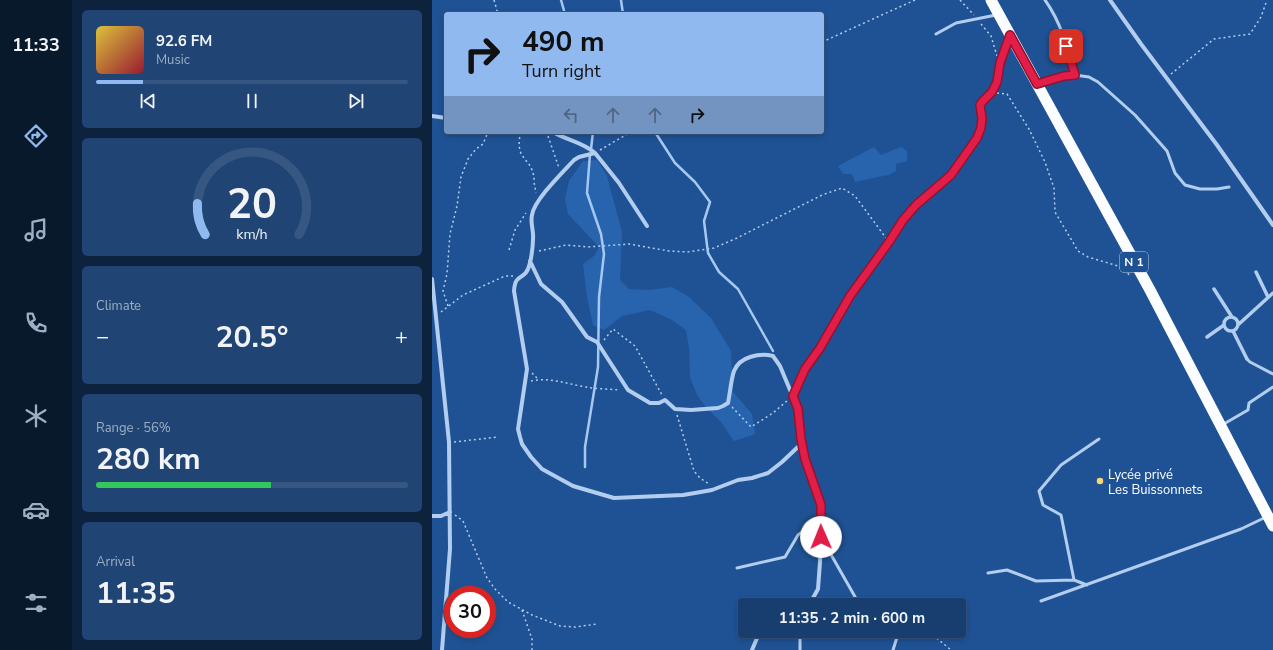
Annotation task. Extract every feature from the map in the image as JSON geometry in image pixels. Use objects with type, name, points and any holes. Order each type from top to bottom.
[{"type":"highway","name":"N 1","points":[[991,0],[1150,290],[1270,521]]},
{"type":"street","points":[[1110,0],[1166,78],[1217,145],[1273,225]]},
{"type":"street","points":[[432,116],[444,118]]},
{"type":"street","points":[[556,134],[562,138],[590,148],[595,152],[619,183],[647,226]]},
{"type":"street","points":[[595,152],[574,160],[537,200],[532,215],[533,240],[528,269],[526,273],[517,278],[514,284],[528,369],[518,430],[522,444],[531,457],[542,469],[573,486],[614,498],[683,495],[706,491],[738,480],[752,478],[768,473],[800,445],[801,439]]},
{"type":"street","points":[[530,261],[541,284],[562,302],[587,337],[598,342],[628,390],[650,403],[659,403],[665,400],[675,409],[687,410],[718,408],[728,403],[734,370],[747,358],[758,354],[773,356],[780,366],[798,409],[805,459],[821,505],[818,588],[813,598]]},
{"type":"street","points":[[1256,272],[1268,297]]},
{"type":"street","points":[[432,279],[449,442],[450,549],[442,650]]},
{"type":"street","points":[[1214,289],[1232,317],[1237,319],[1239,324]]},
{"type":"street","points":[[1233,332],[1237,329],[1239,324],[1273,294]]},
{"type":"street","points":[[1207,338],[1224,325],[1227,318],[1232,317]]},
{"type":"street","points":[[1224,325],[1227,330],[1233,332],[1247,359]]},
{"type":"street","points":[[432,516],[441,516],[450,512]]},
{"type":"street","points":[[752,650],[757,638]]},
{"type":"lane","points":[[1045,0],[1052,10],[1058,24],[1075,75]]},
{"type":"lane","points":[[936,34],[956,23],[999,14]]},
{"type":"lane","points":[[793,396],[805,369],[820,348],[850,296],[903,220],[916,205],[951,175],[977,138],[981,128],[982,118],[980,105],[992,92],[997,82],[1000,63],[1010,35]]},
{"type":"lane","points":[[1037,84],[1064,76],[1075,75],[1089,77],[1098,82],[1135,115],[1167,151],[1175,174],[1185,185],[1200,189],[1230,187]]},
{"type":"lane","points":[[1247,359],[1273,374]]},
{"type":"lane","points":[[1221,426],[1248,410],[1249,403],[1273,388]]},
{"type":"lane","points":[[1074,580],[1061,515],[1043,505],[1039,491],[1061,465],[1099,439]]},
{"type":"lane","points":[[737,568],[785,557],[798,535],[821,518]]},
{"type":"lane","points":[[1041,601],[1241,529],[1270,521]]},
{"type":"lane","points":[[821,537],[856,598]]},
{"type":"lane","points":[[988,573],[1007,570],[1036,580],[1074,580],[1087,585]]},
{"type":"lane","points":[[800,638],[800,650]]},
{"type":"lane","points":[[893,650],[897,638]]},
{"type":"path","points":[[494,0],[497,12]]},
{"type":"path","points":[[824,41],[915,0]]},
{"type":"path","points":[[960,0],[991,36],[1000,63]]},
{"type":"path","points":[[1166,78],[1214,39],[1250,34],[1261,17],[1267,0]]},
{"type":"path","points":[[992,92],[1007,94],[1028,129],[1045,162],[1054,188],[1055,212],[1078,251],[1088,257],[1118,266],[1131,276]]},
{"type":"path","points":[[448,306],[443,291],[447,274],[450,234],[457,206],[461,177],[468,159],[476,149],[483,144],[487,134]]},
{"type":"path","points":[[509,250],[515,230],[531,205],[537,200],[534,176],[531,168],[520,154],[520,134]]},
{"type":"path","points":[[548,134],[561,174]]},
{"type":"path","points":[[595,152],[627,134]]},
{"type":"path","points":[[531,253],[566,245],[588,247],[629,244],[669,251],[687,252],[714,248],[822,195],[842,188],[855,196],[889,242]]},
{"type":"path","points":[[436,316],[463,295],[494,280],[505,276],[523,275]]},
{"type":"path","points":[[600,345],[613,329],[635,346],[665,400]]},
{"type":"path","points":[[528,369],[539,380]]},
{"type":"path","points":[[525,383],[539,380],[555,380],[594,388],[628,390]]},
{"type":"path","points":[[728,403],[751,427],[773,413],[793,396]]},
{"type":"path","points":[[675,409],[694,470],[700,478],[711,485],[722,486]]},
{"type":"path","points":[[449,442],[498,437]]},
{"type":"path","points":[[450,512],[463,521],[487,578],[495,589],[508,602],[522,610],[560,626],[575,628],[597,624]]},
{"type":"path","points":[[522,610],[532,639],[532,650]]},
{"type":"path","points":[[936,638],[951,650]]},
{"type":"shaded area","points":[[874,147],[881,155],[901,147],[907,151],[907,161],[896,164],[896,171],[888,175],[855,182],[852,174],[843,174],[838,166]]},
{"type":"shaded area","points":[[597,160],[607,176],[622,232],[620,280],[629,289],[650,290],[672,287],[689,297],[711,318],[731,351],[733,392],[752,414],[755,434],[734,441],[721,422],[704,405],[697,395],[690,377],[689,348],[686,330],[672,320],[650,310],[622,316],[604,330],[593,325],[587,297],[583,264],[595,255],[599,247],[568,214],[565,199],[569,181],[583,161]]},
{"type":"waterway","points":[[561,0],[564,12]]},
{"type":"waterway","points":[[621,0],[623,12]]},
{"type":"waterway","points":[[591,149],[593,134]]},
{"type":"waterway","points":[[656,134],[675,163],[695,182],[710,202],[704,221],[708,253],[719,272],[738,289],[773,351]]},
{"type":"waterway","points":[[585,467],[585,447],[598,367],[599,297],[604,254],[601,234],[587,193],[590,154]]},
{"type":"place","name":"Lycée privé Les Buissonnets","points":[[1100,481]]},
{"type":"route","points":[[821,537],[821,505],[805,459],[798,409],[793,396],[805,369],[820,348],[850,296],[903,220],[916,205],[951,175],[977,138],[981,128],[982,118],[980,105],[992,92],[997,82],[1000,63],[1010,35],[1037,84],[1064,76],[1075,75],[1066,46]]}]
